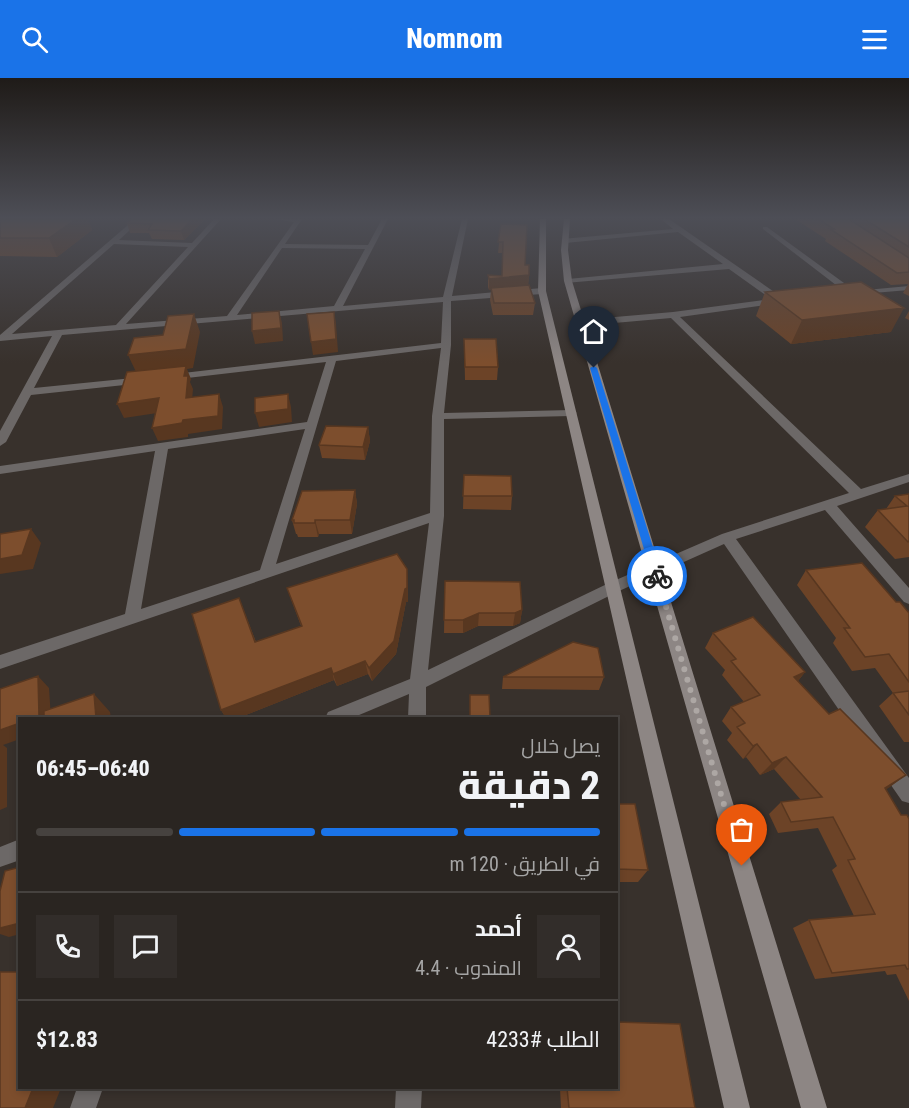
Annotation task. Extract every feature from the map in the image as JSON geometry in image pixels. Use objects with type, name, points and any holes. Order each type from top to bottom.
[{"type":"main road","points":[[542,267],[542,291],[737,1108]]},
{"type":"main road","points":[[567,267],[568,281],[580,323],[656,570],[814,1108]]},
{"type":"street","points":[[2,338],[84,267]]},
{"type":"street","points":[[119,327],[174,267]]},
{"type":"street","points":[[230,318],[265,267]]},
{"type":"street","points":[[337,309],[359,267]]},
{"type":"street","points":[[417,717],[418,683],[437,516],[438,416],[446,345],[447,299],[454,267]]},
{"type":"street","points":[[568,281],[719,267]]},
{"type":"street","points":[[733,267],[779,300]]},
{"type":"street","points":[[817,267],[852,293]]},
{"type":"street","points":[[842,294],[909,288]]},
{"type":"street","points":[[2,338],[542,291]]},
{"type":"street","points":[[580,323],[673,315],[789,299]]},
{"type":"street","points":[[673,315],[858,494]]},
{"type":"street","points":[[0,442],[59,332]]},
{"type":"street","points":[[27,392],[446,345]]},
{"type":"street","points":[[266,573],[332,359]]},
{"type":"street","points":[[438,416],[571,412]]},
{"type":"street","points":[[0,470],[311,425]]},
{"type":"street","points":[[132,618],[162,447]]},
{"type":"street","points":[[336,717],[418,683],[614,587],[727,537],[909,478]]},
{"type":"street","points":[[827,503],[909,598]]},
{"type":"street","points":[[0,662],[437,516]]},
{"type":"street","points":[[727,537],[909,794]]},
{"type":"street","points":[[0,857],[18,850]]},
{"type":"street","points":[[83,1108],[90,1089]]},
{"type":"street","points":[[408,1108],[409,1089]]},
{"type":"building","points":[[502,267],[529,267],[529,275],[489,279],[488,275],[502,276]]},
{"type":"building","points":[[888,267],[909,267],[909,272],[897,273]]},
{"type":"building","points":[[861,282],[904,308],[802,320],[765,292]]},
{"type":"building","points":[[529,285],[535,303],[494,303],[491,288]]},
{"type":"building","points":[[279,311],[281,328],[252,331],[252,313]]},
{"type":"building","points":[[334,312],[336,339],[311,342],[307,314]]},
{"type":"building","points":[[194,314],[186,349],[128,355],[134,338],[163,335],[168,316]]},
{"type":"building","points":[[464,339],[496,339],[498,367],[465,367]]},
{"type":"building","points":[[186,366],[184,376],[188,376],[186,398],[219,394],[218,416],[183,420],[182,423],[152,428],[159,398],[117,404],[127,372]]},
{"type":"building","points":[[288,394],[288,409],[255,413],[255,398]]},
{"type":"building","points":[[326,426],[368,427],[363,447],[319,445]]},
{"type":"building","points":[[464,475],[511,476],[512,496],[463,496]]},
{"type":"building","points":[[355,490],[350,520],[315,520],[315,523],[294,523],[292,520],[302,491]]},
{"type":"building","points":[[909,494],[908,542],[878,510],[907,506],[895,496]]},
{"type":"building","points":[[31,529],[22,555],[0,559],[0,534]]},
{"type":"building","points":[[397,554],[407,569],[407,588],[394,641],[369,668],[365,661],[333,674],[331,668],[221,710],[192,614],[239,598],[255,642],[302,626],[287,588]]},
{"type":"building","points":[[862,563],[896,602],[900,602],[909,613],[909,682],[889,654],[865,657],[844,628],[850,628],[806,570]]},
{"type":"building","points":[[445,581],[520,582],[522,610],[515,613],[479,613],[463,620],[444,620]]},
{"type":"building","points":[[753,617],[805,672],[794,677],[829,714],[840,709],[906,775],[885,788],[901,815],[907,815],[909,819],[909,969],[905,965],[832,973],[809,920],[875,914],[848,860],[855,859],[833,817],[791,822],[781,802],[822,797],[786,757],[772,763],[757,744],[753,746],[737,727],[745,723],[731,707],[760,695],[731,661],[736,659],[713,633]]},
{"type":"building","points":[[573,642],[598,648],[604,677],[503,677]]},
{"type":"building","points":[[38,676],[39,716],[18,717],[18,724],[0,730],[0,689]]},
{"type":"building","points":[[909,691],[909,715],[893,693]]},
{"type":"building","points":[[94,694],[96,717],[44,717],[44,711]]},
{"type":"building","points":[[470,695],[489,695],[490,717],[470,717]]},
{"type":"building","points":[[618,804],[635,804],[648,870],[618,869]]},
{"type":"building","points":[[18,868],[18,924],[0,928],[0,891],[5,871]]},
{"type":"building","points":[[0,972],[18,972],[18,1089],[33,1089],[25,1108],[0,1108]]},
{"type":"building","points":[[618,1022],[680,1024],[695,1108],[569,1108],[567,1089],[618,1089]]},
{"type":"way so far","points":[[657,576],[742,866]]},
{"type":"route","points":[[594,368],[657,576]]}]
